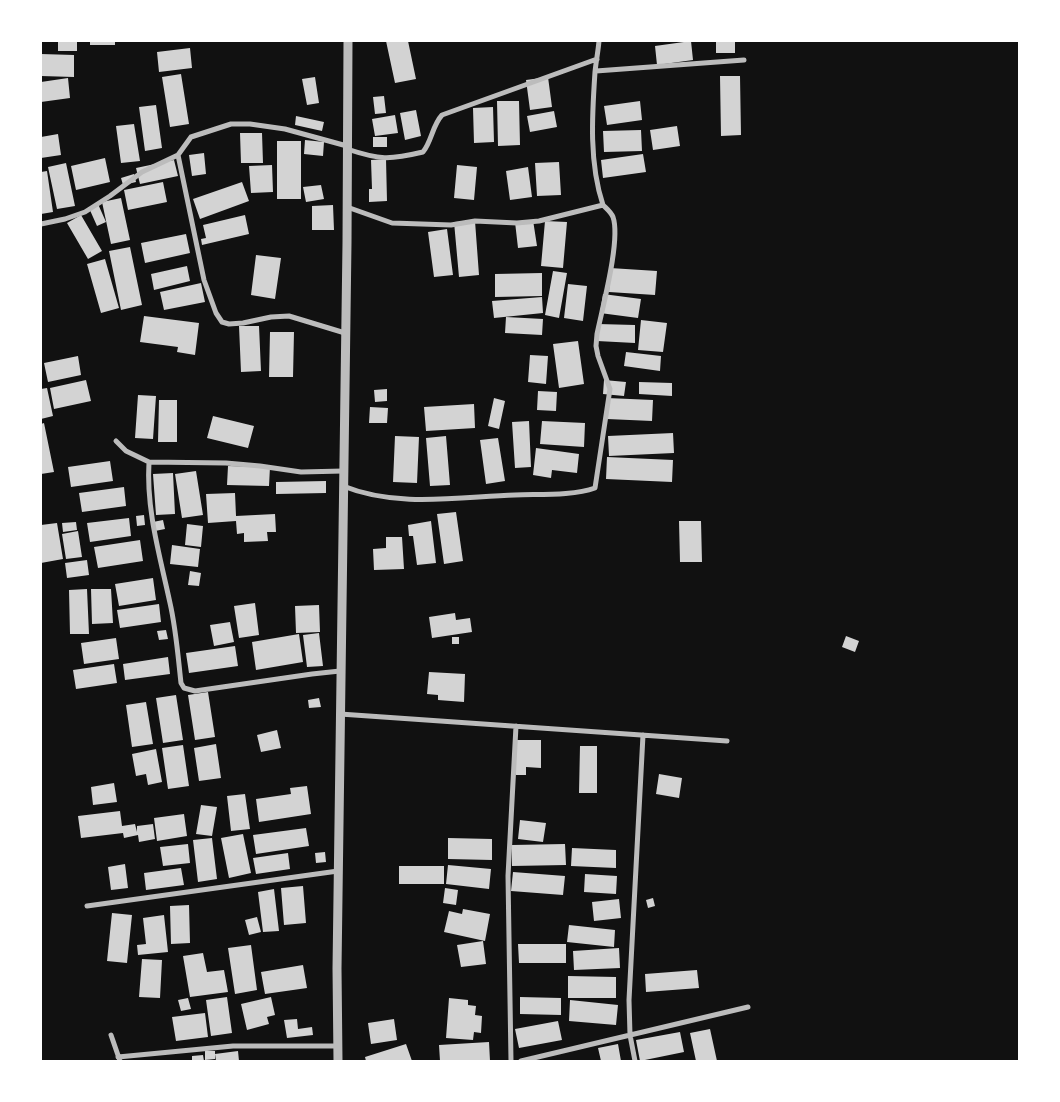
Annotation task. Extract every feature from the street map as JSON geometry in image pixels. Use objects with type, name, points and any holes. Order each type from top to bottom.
[{"type":"street","points":[[338,1061],[338,871],[348,41]]},
{"type":"street","points":[[342,486],[374,496],[413,499],[564,493],[595,488],[610,391],[596,346],[613,255],[614,224],[610,212],[603,205],[600,197],[593,147],[599,41]]},
{"type":"street","points":[[41,224],[65,220],[85,212],[142,172],[178,155],[191,137],[231,124],[250,124],[285,129],[347,147],[372,158],[386,159],[423,152],[429,145],[436,122],[442,115],[597,59]]},
{"type":"street","points":[[596,71],[744,60]]},
{"type":"street","points":[[178,155],[204,280],[216,314],[222,322],[243,324],[271,317],[289,316],[345,333]]},
{"type":"street","points":[[347,207],[392,223],[451,225],[475,221],[517,223],[539,221],[603,205]]},
{"type":"street","points":[[116,441],[126,451],[149,462],[226,463],[300,472],[343,471]]},
{"type":"street","points":[[149,462],[148,477],[152,526],[176,634],[181,683],[184,688],[195,691],[340,671]]},
{"type":"street","points":[[340,714],[727,741]]},
{"type":"street","points":[[511,1061],[508,876],[516,726]]},
{"type":"street","points":[[635,1061],[630,1035],[629,1000],[643,735]]},
{"type":"street","points":[[87,906],[338,871]]},
{"type":"street","points":[[521,1061],[748,1007]]},
{"type":"street","points":[[111,1035],[119,1059],[233,1046],[338,1046]]},
{"type":"building","points":[[58,41],[77,41],[77,51],[58,51]]},
{"type":"building","points":[[90,41],[115,41],[115,45],[90,45]]},
{"type":"building","points":[[386,41],[408,41],[416,79],[395,83]]},
{"type":"building","points":[[691,41],[693,60],[657,65],[655,46]]},
{"type":"building","points":[[716,41],[735,41],[735,53],[716,53]]},
{"type":"building","points":[[190,48],[192,68],[159,72],[157,52]]},
{"type":"building","points":[[41,54],[74,55],[74,77],[41,76]]},
{"type":"building","points":[[181,74],[189,124],[170,127],[162,77]]},
{"type":"building","points":[[720,76],[740,76],[741,135],[721,136]]},
{"type":"building","points":[[315,77],[319,103],[307,105],[302,79]]},
{"type":"building","points":[[548,77],[552,107],[530,110],[526,80]]},
{"type":"building","points":[[68,78],[70,98],[41,102],[41,82]]},
{"type":"building","points":[[384,96],[386,113],[375,114],[373,97]]},
{"type":"building","points":[[497,101],[519,101],[520,145],[498,146]]},
{"type":"building","points":[[640,101],[642,120],[607,125],[604,106]]},
{"type":"building","points":[[156,105],[162,148],[145,151],[139,107]]},
{"type":"building","points":[[493,107],[494,142],[474,143],[473,108]]},
{"type":"building","points":[[416,110],[421,136],[405,140],[400,113]]},
{"type":"building","points":[[554,111],[557,127],[530,132],[527,116]]},
{"type":"building","points":[[395,115],[398,133],[375,136],[372,119]]},
{"type":"building","points":[[296,116],[324,122],[322,131],[295,125]]},
{"type":"building","points":[[134,124],[140,161],[121,163],[116,126]]},
{"type":"building","points":[[677,126],[680,146],[653,150],[650,130]]},
{"type":"building","points":[[641,130],[642,151],[604,152],[603,131]]},
{"type":"building","points":[[240,133],[262,133],[263,163],[241,163]]},
{"type":"building","points":[[58,134],[61,155],[41,158],[41,137]]},
{"type":"building","points":[[373,137],[387,137],[387,147],[373,147]]},
{"type":"building","points":[[305,140],[324,142],[323,156],[304,154]]},
{"type":"building","points":[[277,141],[301,141],[301,199],[277,199]]},
{"type":"building","points":[[204,153],[206,174],[192,176],[189,155]]},
{"type":"building","points":[[643,154],[646,172],[603,178],[601,160]]},
{"type":"building","points":[[105,158],[110,182],[76,190],[71,166]]},
{"type":"building","points":[[386,159],[387,201],[369,202],[369,189],[372,189],[371,160]]},
{"type":"building","points":[[174,160],[178,176],[140,184],[136,168]]},
{"type":"building","points":[[559,162],[561,195],[537,196],[535,163]]},
{"type":"building","points":[[66,163],[75,206],[57,209],[48,167]]},
{"type":"building","points":[[272,165],[273,192],[251,193],[249,166]]},
{"type":"building","points":[[457,165],[477,167],[474,200],[454,198]]},
{"type":"building","points":[[528,167],[532,197],[510,200],[506,171]]},
{"type":"building","points":[[47,171],[53,212],[41,214],[41,172]]},
{"type":"building","points":[[134,174],[136,182],[123,185],[121,178]]},
{"type":"building","points":[[163,182],[167,202],[128,210],[124,190]]},
{"type":"building","points":[[242,182],[249,201],[200,219],[193,199]]},
{"type":"building","points":[[321,185],[324,199],[306,202],[303,187]]},
{"type":"building","points":[[121,198],[130,240],[111,244],[102,202]]},
{"type":"building","points":[[98,204],[106,222],[97,226],[89,208]]},
{"type":"building","points":[[333,205],[334,230],[312,230],[312,206]]},
{"type":"building","points":[[81,215],[102,251],[88,259],[67,223]]},
{"type":"building","points":[[245,215],[249,234],[202,245],[201,239],[206,238],[203,225]]},
{"type":"building","points":[[533,220],[537,246],[518,248],[515,222]]},
{"type":"building","points":[[475,221],[479,275],[459,277],[454,222]]},
{"type":"building","points":[[545,221],[567,222],[563,268],[541,266]]},
{"type":"building","points":[[447,229],[453,275],[434,277],[428,232]]},
{"type":"building","points":[[186,234],[190,253],[145,263],[141,243]]},
{"type":"building","points":[[130,247],[142,305],[121,310],[109,251]]},
{"type":"building","points":[[256,255],[281,258],[275,299],[251,295]]},
{"type":"building","points":[[105,259],[119,308],[101,313],[87,264]]},
{"type":"building","points":[[187,266],[190,281],[154,290],[151,274]]},
{"type":"building","points":[[610,268],[657,271],[655,295],[609,292]]},
{"type":"building","points":[[553,271],[567,273],[559,318],[545,315]]},
{"type":"building","points":[[542,273],[542,296],[495,297],[495,274]]},
{"type":"building","points":[[201,283],[205,302],[164,310],[160,292]]},
{"type":"building","points":[[568,284],[587,286],[583,321],[564,318]]},
{"type":"building","points":[[603,294],[641,299],[638,318],[600,313]]},
{"type":"building","points":[[542,297],[543,313],[494,318],[492,301]]},
{"type":"building","points":[[144,316],[199,323],[195,355],[177,352],[178,347],[140,342]]},
{"type":"building","points":[[506,317],[543,319],[542,335],[505,333]]},
{"type":"building","points":[[641,320],[667,323],[663,352],[638,350]]},
{"type":"building","points":[[598,324],[635,325],[635,343],[597,341]]},
{"type":"building","points":[[239,326],[259,326],[261,371],[241,372]]},
{"type":"building","points":[[270,332],[294,332],[293,377],[269,377]]},
{"type":"building","points":[[578,341],[584,384],[559,388],[553,344]]},
{"type":"building","points":[[626,352],[661,356],[660,371],[624,366]]},
{"type":"building","points":[[530,355],[548,356],[546,384],[528,382]]},
{"type":"building","points":[[78,356],[81,375],[48,382],[44,363]]},
{"type":"building","points":[[86,380],[91,401],[54,409],[50,388]]},
{"type":"building","points":[[604,380],[626,382],[624,396],[603,394]]},
{"type":"building","points":[[639,382],[672,383],[672,396],[639,394]]},
{"type":"building","points":[[47,388],[53,416],[41,419],[41,389]]},
{"type":"building","points":[[387,389],[387,401],[375,402],[374,390]]},
{"type":"building","points":[[538,391],[557,392],[556,411],[537,410]]},
{"type":"building","points":[[138,395],[156,396],[153,439],[135,438]]},
{"type":"building","points":[[494,398],[505,401],[499,429],[488,426]]},
{"type":"building","points":[[607,398],[653,400],[652,421],[607,419]]},
{"type":"building","points":[[159,400],[177,400],[177,442],[158,442]]},
{"type":"building","points":[[474,404],[475,428],[426,431],[424,407]]},
{"type":"building","points":[[370,407],[388,408],[387,423],[369,423]]},
{"type":"building","points":[[213,416],[254,426],[248,448],[207,438]]},
{"type":"building","points":[[529,421],[531,467],[515,468],[512,422]]},
{"type":"building","points":[[542,421],[585,423],[584,447],[540,444]]},
{"type":"building","points":[[44,423],[54,472],[41,474],[41,424]]},
{"type":"building","points":[[673,433],[674,453],[609,456],[608,436]]},
{"type":"building","points":[[395,436],[419,437],[417,483],[393,482]]},
{"type":"building","points":[[446,436],[450,485],[430,486],[426,438]]},
{"type":"building","points":[[498,438],[505,481],[486,484],[480,440]]},
{"type":"building","points":[[536,448],[579,454],[577,473],[552,470],[551,478],[533,475]]},
{"type":"building","points":[[607,457],[673,460],[672,482],[606,479]]},
{"type":"building","points":[[110,461],[113,481],[71,487],[68,467]]},
{"type":"building","points":[[228,466],[270,467],[269,486],[227,485]]},
{"type":"building","points":[[196,471],[203,515],[182,518],[175,474]]},
{"type":"building","points":[[173,473],[175,514],[156,515],[153,474]]},
{"type":"building","points":[[326,481],[326,493],[276,494],[276,482]]},
{"type":"building","points":[[124,487],[126,506],[82,512],[79,493]]},
{"type":"building","points":[[235,493],[236,516],[275,514],[276,532],[267,532],[268,541],[244,542],[244,533],[237,534],[236,521],[208,523],[206,494]]},
{"type":"building","points":[[456,512],[463,561],[444,564],[437,514]]},
{"type":"building","points":[[144,515],[145,525],[137,526],[136,516]]},
{"type":"building","points":[[129,518],[131,536],[90,542],[87,523]]},
{"type":"building","points":[[163,520],[165,529],[155,531],[153,522]]},
{"type":"building","points":[[431,521],[436,563],[417,565],[413,536],[409,536],[408,525]]},
{"type":"building","points":[[679,521],[701,521],[702,562],[680,562]]},
{"type":"building","points":[[76,522],[77,530],[63,532],[62,523]]},
{"type":"building","points":[[57,523],[63,559],[41,563],[41,525]]},
{"type":"building","points":[[187,524],[203,526],[201,547],[185,545]]},
{"type":"building","points":[[78,531],[82,557],[66,559],[62,534]]},
{"type":"building","points":[[386,537],[402,537],[404,569],[374,570],[373,549],[386,548]]},
{"type":"building","points":[[140,540],[143,561],[98,568],[94,547]]},
{"type":"building","points":[[172,545],[200,549],[198,567],[170,564]]},
{"type":"building","points":[[87,560],[89,575],[67,578],[65,563]]},
{"type":"building","points":[[190,571],[201,573],[199,586],[188,585]]},
{"type":"building","points":[[153,578],[156,600],[119,606],[115,584]]},
{"type":"building","points":[[87,589],[89,634],[70,634],[69,590]]},
{"type":"building","points":[[91,589],[111,589],[113,623],[92,624]]},
{"type":"building","points":[[255,603],[259,635],[239,638],[234,606]]},
{"type":"building","points":[[159,604],[161,622],[120,628],[117,610]]},
{"type":"building","points":[[319,605],[320,632],[296,633],[295,606]]},
{"type":"building","points":[[455,613],[456,620],[470,618],[472,632],[432,638],[429,617]]},
{"type":"building","points":[[230,622],[234,642],[214,646],[210,625]]},
{"type":"building","points":[[166,630],[168,639],[159,640],[157,631]]},
{"type":"building","points":[[319,633],[323,666],[307,667],[303,635]]},
{"type":"building","points":[[299,634],[303,662],[256,670],[252,642]]},
{"type":"building","points":[[846,636],[859,641],[855,652],[842,647]]},
{"type":"building","points":[[452,637],[459,637],[459,644],[452,644]]},
{"type":"building","points":[[116,638],[119,659],[84,664],[81,643]]},
{"type":"building","points":[[235,646],[238,666],[189,673],[186,653]]},
{"type":"building","points":[[168,657],[170,674],[125,680],[123,664]]},
{"type":"building","points":[[114,664],[117,683],[76,689],[73,670]]},
{"type":"building","points":[[429,672],[465,674],[464,702],[438,700],[438,695],[427,694]]},
{"type":"building","points":[[208,692],[215,737],[195,740],[188,695]]},
{"type":"building","points":[[176,695],[183,740],[163,743],[156,698]]},
{"type":"building","points":[[319,698],[321,707],[309,708],[308,700]]},
{"type":"building","points":[[146,702],[153,744],[132,747],[126,705]]},
{"type":"building","points":[[277,730],[281,748],[261,752],[257,735]]},
{"type":"building","points":[[516,740],[541,740],[541,768],[526,767],[526,775],[516,775]]},
{"type":"building","points":[[216,744],[221,778],[199,781],[194,748]]},
{"type":"building","points":[[183,745],[189,786],[168,789],[162,748]]},
{"type":"building","points":[[580,746],[597,746],[597,793],[579,793]]},
{"type":"building","points":[[156,749],[162,782],[148,785],[146,774],[136,776],[132,754]]},
{"type":"building","points":[[659,774],[682,778],[679,798],[656,794]]},
{"type":"building","points":[[114,783],[117,802],[93,805],[91,787]]},
{"type":"building","points":[[307,786],[311,814],[259,822],[256,799],[291,794],[290,788]]},
{"type":"building","points":[[245,794],[250,829],[231,831],[227,796]]},
{"type":"building","points":[[201,805],[217,807],[212,836],[196,834]]},
{"type":"building","points":[[120,811],[122,826],[135,824],[137,832],[137,826],[153,824],[155,839],[139,842],[138,835],[124,838],[123,833],[81,838],[78,816]]},
{"type":"building","points":[[184,814],[187,836],[157,841],[154,818]]},
{"type":"building","points":[[520,820],[546,823],[543,842],[518,839]]},
{"type":"building","points":[[306,828],[309,846],[256,854],[253,835]]},
{"type":"building","points":[[243,834],[251,873],[229,878],[221,838]]},
{"type":"building","points":[[212,838],[217,879],[198,882],[193,840]]},
{"type":"building","points":[[448,838],[492,839],[492,860],[448,859]]},
{"type":"building","points":[[188,844],[190,863],[163,866],[160,847]]},
{"type":"building","points":[[565,844],[566,865],[512,866],[512,845]]},
{"type":"building","points":[[572,848],[616,850],[616,868],[571,866]]},
{"type":"building","points":[[325,852],[326,862],[316,863],[315,853]]},
{"type":"building","points":[[288,853],[290,869],[256,874],[253,858]]},
{"type":"building","points":[[125,864],[128,888],[111,890],[108,867]]},
{"type":"building","points":[[448,865],[491,869],[489,889],[446,884]]},
{"type":"building","points":[[399,866],[444,866],[444,884],[399,884]]},
{"type":"building","points":[[181,868],[184,885],[146,890],[144,873]]},
{"type":"building","points":[[513,872],[565,876],[563,895],[511,891]]},
{"type":"building","points":[[585,874],[617,876],[616,894],[584,892]]},
{"type":"building","points":[[303,886],[306,923],[284,925],[281,888]]},
{"type":"building","points":[[445,888],[458,890],[456,905],[443,903]]},
{"type":"building","points":[[274,889],[279,931],[263,932],[258,892]]},
{"type":"building","points":[[653,898],[655,906],[648,908],[646,900]]},
{"type":"building","points":[[619,899],[621,918],[594,921],[592,902]]},
{"type":"building","points":[[189,905],[190,943],[171,944],[170,906]]},
{"type":"building","points":[[463,909],[490,914],[485,941],[444,932],[449,911],[462,914]]},
{"type":"building","points":[[112,913],[132,915],[127,963],[107,961]]},
{"type":"building","points":[[164,915],[168,952],[138,955],[137,945],[146,944],[143,918]]},
{"type":"building","points":[[257,917],[261,932],[249,935],[245,920]]},
{"type":"building","points":[[569,925],[615,930],[614,947],[567,942]]},
{"type":"building","points":[[483,941],[486,964],[461,967],[457,945]]},
{"type":"building","points":[[518,944],[566,944],[566,963],[519,963]]},
{"type":"building","points":[[251,945],[257,990],[235,994],[228,948]]},
{"type":"building","points":[[619,948],[620,968],[574,970],[573,951]]},
{"type":"building","points":[[203,953],[207,972],[224,970],[228,992],[190,997],[183,956]]},
{"type":"building","points":[[142,959],[162,960],[160,998],[139,997]]},
{"type":"building","points":[[303,965],[307,988],[265,994],[261,972]]},
{"type":"building","points":[[697,970],[699,988],[646,992],[645,974]]},
{"type":"building","points":[[568,976],[616,977],[616,998],[568,998]]},
{"type":"building","points":[[227,997],[232,1033],[211,1036],[206,1000]]},
{"type":"building","points":[[271,997],[275,1015],[267,1017],[269,1024],[247,1030],[241,1004]]},
{"type":"building","points":[[520,997],[561,998],[561,1015],[520,1014]]},
{"type":"building","points":[[188,998],[191,1009],[181,1011],[178,1000]]},
{"type":"building","points":[[449,998],[468,1000],[468,1005],[476,1006],[475,1015],[482,1016],[481,1033],[474,1032],[473,1040],[446,1038]]},
{"type":"building","points":[[570,1000],[618,1005],[616,1025],[569,1021]]},
{"type":"building","points":[[205,1013],[208,1037],[176,1041],[172,1017]]},
{"type":"building","points":[[297,1019],[298,1029],[312,1027],[313,1035],[287,1038],[284,1020]]},
{"type":"building","points":[[394,1019],[397,1040],[371,1044],[368,1023]]},
{"type":"building","points":[[558,1021],[562,1040],[519,1048],[515,1029]]},
{"type":"building","points":[[710,1029],[717,1061],[696,1061],[690,1033]]},
{"type":"building","points":[[680,1032],[684,1052],[640,1061],[636,1040]]},
{"type":"building","points":[[489,1042],[490,1061],[440,1061],[439,1045]]},
{"type":"building","points":[[406,1044],[412,1061],[366,1061],[365,1057]]},
{"type":"building","points":[[618,1044],[621,1061],[601,1061],[598,1048]]},
{"type":"building","points":[[205,1051],[215,1051],[215,1059],[205,1060]]},
{"type":"building","points":[[238,1051],[239,1061],[216,1061],[215,1054]]},
{"type":"building","points":[[203,1055],[204,1061],[192,1061],[192,1056]]}]
